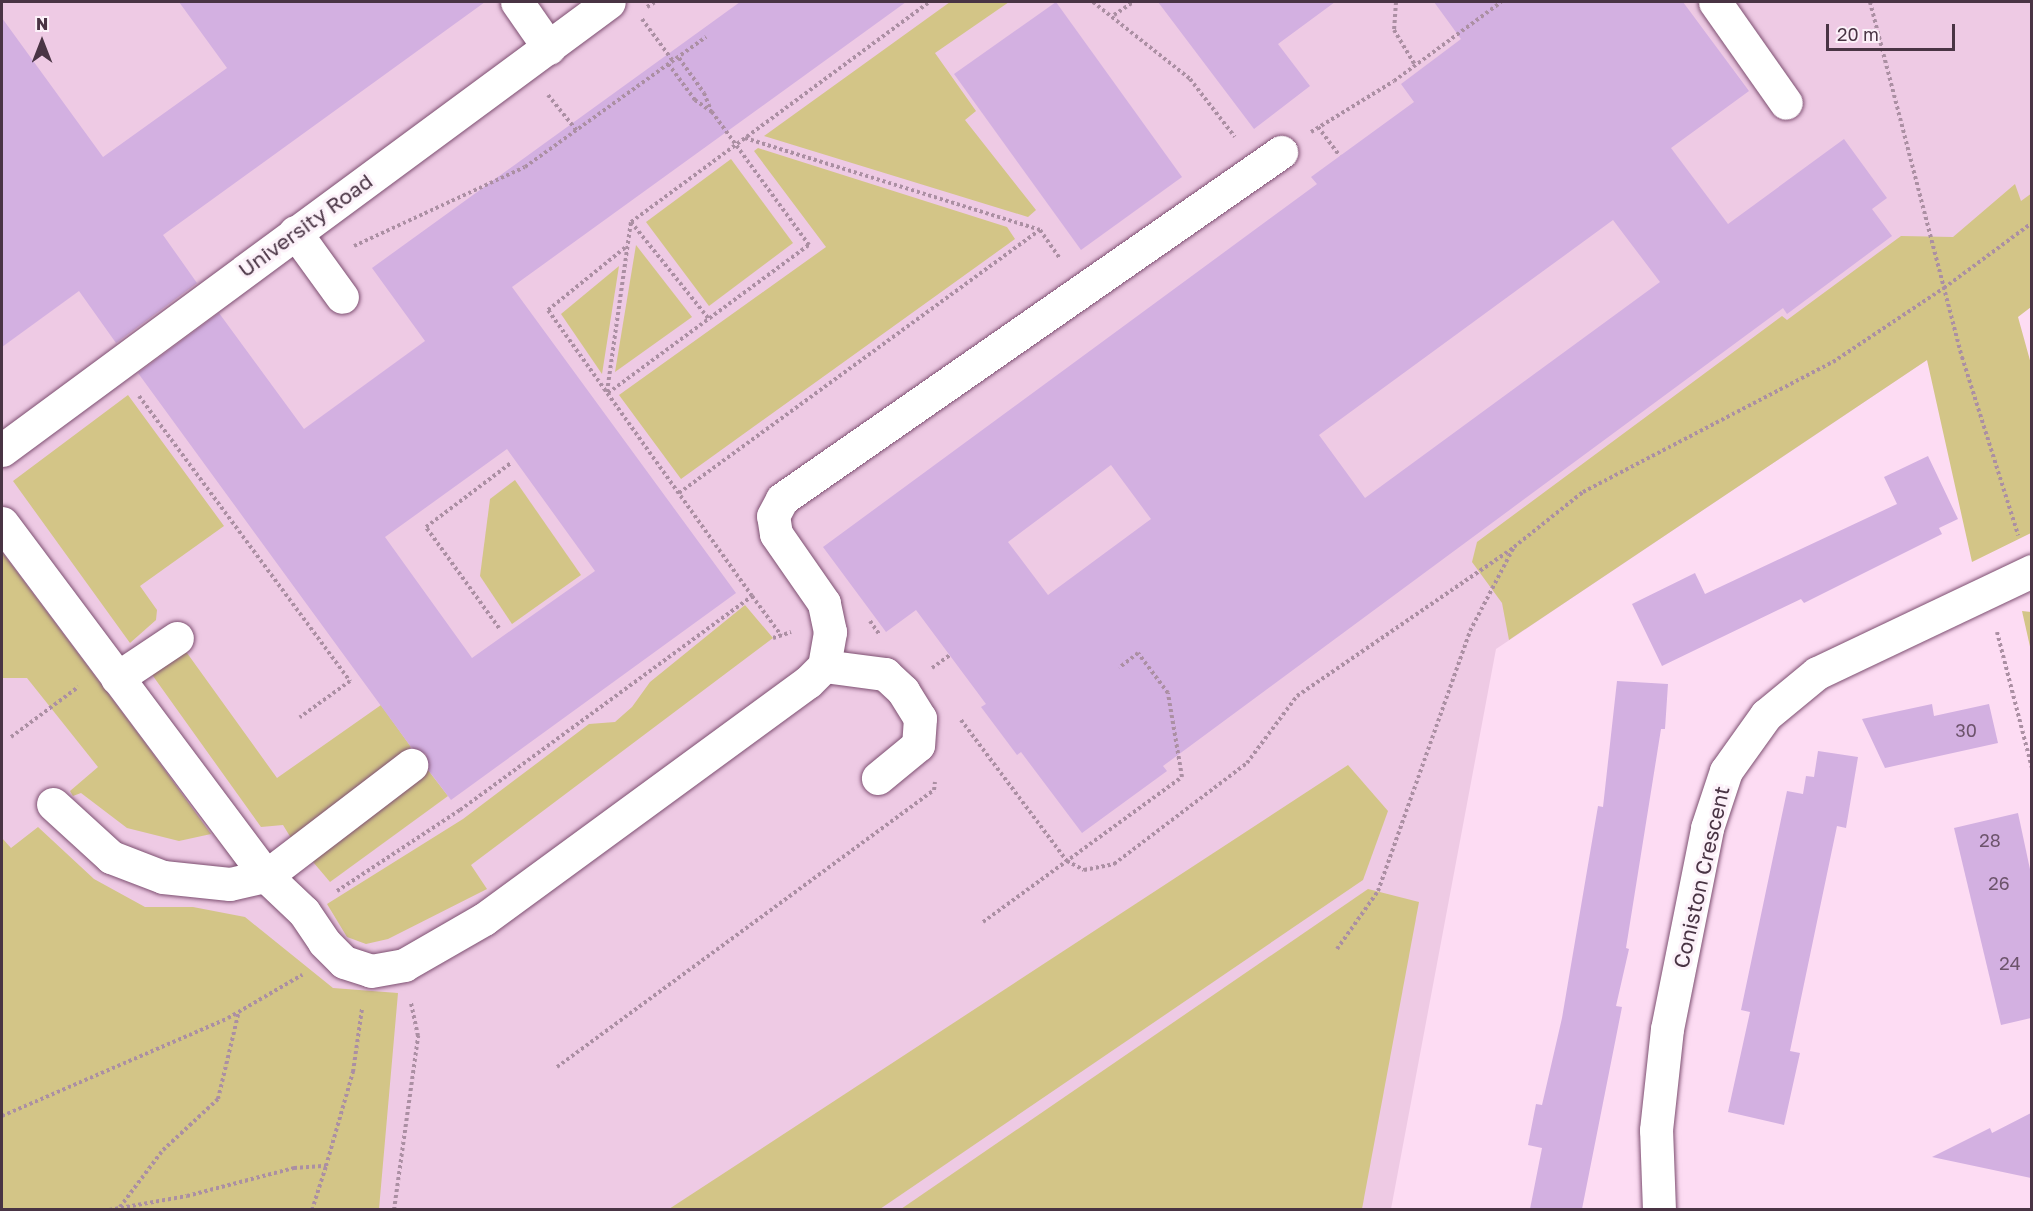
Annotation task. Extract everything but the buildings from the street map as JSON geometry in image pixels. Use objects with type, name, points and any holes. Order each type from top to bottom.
[{"type":"street","points":[[517,2],[549,48]]},
{"type":"street","points":[[1714,2],[1786,104]]},
{"type":"street","name":"University Road","points":[[2,450],[295,232],[604,8]]},
{"type":"street","points":[[2,523],[266,876],[304,912],[333,952],[344,962],[371,971],[405,965],[484,919],[808,682],[824,666],[830,632],[824,603],[776,534],[772,516],[782,499],[1270,160]]},
{"type":"street","points":[[295,232],[342,297]]},
{"type":"street","name":"Coniston Crescent","points":[[1659,1209],[1656,1130],[1667,1029],[1707,828],[1726,771],[1766,715],[1817,673],[2031,571]]},
{"type":"street","points":[[117,678],[177,638]]},
{"type":"street","points":[[824,666],[885,674],[903,691],[920,718],[918,745],[878,778]]},
{"type":"street","points":[[53,804],[111,857],[163,877],[230,884],[266,876],[411,765]]},
{"type":"path","points":[[607,393],[631,222],[929,2]]},
{"type":"path","points":[[1093,2],[1114,15],[1190,79],[1270,160],[1415,65],[1501,2]]},
{"type":"path","points":[[1114,15],[1133,2]]},
{"type":"path","points":[[1396,2],[1394,30],[1415,65]]},
{"type":"path","points":[[1870,2],[1962,357],[2031,571]]},
{"type":"path","points":[[604,8],[673,61]]},
{"type":"path","points":[[318,263],[525,167],[706,38]]},
{"type":"path","points":[[607,393],[810,245],[712,112],[704,93],[679,58]]},
{"type":"path","points":[[669,65],[695,100],[712,112]]},
{"type":"path","points":[[540,86],[577,131]]},
{"type":"path","points":[[1318,127],[1340,156]]},
{"type":"path","points":[[745,138],[1041,230],[1081,291]]},
{"type":"path","points":[[631,222],[709,319]]},
{"type":"path","points":[[953,710],[1067,861],[1084,870],[1114,864],[1247,763],[1297,696],[1514,547],[1583,492],[1833,362],[1944,288],[2031,223]]},
{"type":"path","points":[[679,493],[1041,230]]},
{"type":"path","points":[[627,246],[548,310],[781,635]]},
{"type":"path","points":[[131,386],[350,681],[300,717]]},
{"type":"path","points":[[499,628],[426,527],[511,464]]},
{"type":"path","points":[[1337,949],[1378,891],[1470,631],[1514,547]]},
{"type":"path","points":[[1984,594],[2031,768]]},
{"type":"path","points":[[304,912],[460,810],[752,596]]},
{"type":"path","points":[[983,922],[1182,777],[1168,693],[1138,654],[1119,668]]},
{"type":"path","points":[[11,737],[51,708]]},
{"type":"path","points":[[557,1067],[913,806]]},
{"type":"path","points":[[2,1116],[239,1011],[306,973],[333,952]]},
{"type":"path","points":[[394,1209],[418,1036],[405,965]]},
{"type":"path","points":[[312,1209],[353,1072],[363,1002],[363,968]]},
{"type":"path","points":[[119,1208],[163,1150],[218,1099],[239,1011]]},
{"type":"path","points":[[109,1209],[187,1196],[294,1168],[326,1166]]},
{"type":"shaded area","points":[[2,2],[2031,2],[2031,307],[1927,360],[1496,649],[1391,1209],[2,1210]]},
{"type":"shaded area","points":[[950,2],[1009,2],[935,53],[976,111],[965,120],[1036,210],[1028,217],[764,136]]},
{"type":"shaded area","points":[[758,148],[1007,227],[1015,239],[681,479],[619,395],[826,247],[754,151]]},
{"type":"shaded area","points":[[731,159],[793,243],[709,306],[646,222]]},
{"type":"shaded area","points":[[2015,184],[2021,201],[2032,193],[2031,307],[2018,317],[2031,364],[2031,533],[1972,562],[1927,360],[1509,640],[1502,603],[1472,562],[1477,542],[1782,316],[1787,320],[1901,236],[1953,237]]},
{"type":"shaded area","points":[[636,245],[692,317],[615,372]]},
{"type":"shaded area","points":[[619,266],[602,374],[561,314]]},
{"type":"shaded area","points":[[128,395],[224,526],[140,586],[157,610],[156,620],[130,643],[13,481]]},
{"type":"shaded area","points":[[515,480],[581,575],[512,624],[480,576],[490,499]]},
{"type":"shaded area","points":[[2,552],[211,834],[179,841],[127,828],[81,793],[73,796],[70,791],[98,767],[27,678],[2,678]]},
{"type":"shaded area","points":[[745,605],[773,638],[471,865],[487,889],[388,939],[366,944],[347,937],[327,904],[463,819],[589,724],[615,722],[632,707],[650,682]]},
{"type":"shaded area","points":[[2022,611],[2031,612],[2031,651]]},
{"type":"shaded area","points":[[182,646],[277,778],[381,705],[411,747],[291,838],[283,825],[261,827],[148,669]]},
{"type":"shaded area","points":[[1348,765],[1388,811],[1363,880],[880,1209],[669,1209]]},
{"type":"shaded area","points":[[428,770],[448,796],[330,882],[308,856]]},
{"type":"shaded area","points":[[38,827],[94,879],[145,907],[193,907],[245,917],[333,988],[398,993],[379,1209],[2,1209],[2,838],[11,848]]},
{"type":"shaded area","points":[[1368,889],[1419,902],[1362,1209],[901,1209]]}]
